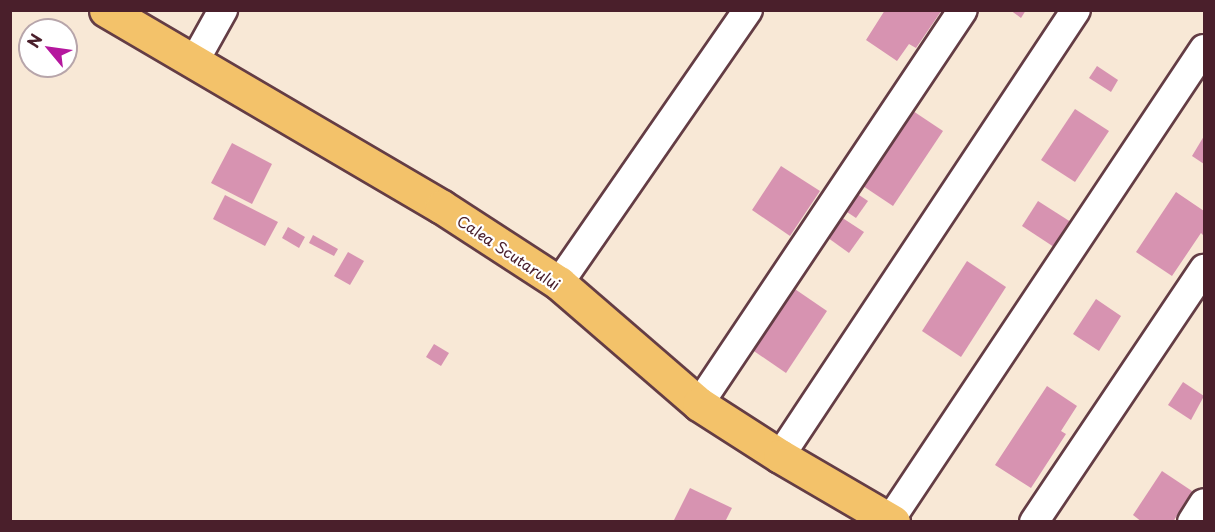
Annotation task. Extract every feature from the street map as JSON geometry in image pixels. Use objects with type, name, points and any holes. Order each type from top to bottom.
[{"type":"main road","name":"Calea Scutarului","points":[[117,14],[194,62],[442,207],[559,283],[699,404],[780,456],[892,521]]},
{"type":"street","points":[[194,62],[223,10]]},
{"type":"street","points":[[559,283],[748,10]]},
{"type":"street","points":[[699,404],[963,10]]},
{"type":"street","points":[[780,456],[1076,10]]},
{"type":"street","points":[[892,521],[1204,49]]},
{"type":"street","points":[[1034,522],[1204,269]]},
{"type":"street","points":[[1192,522],[1204,503]]},
{"type":"building","points":[[885,10],[942,10],[916,48],[909,44],[897,61],[866,40]]},
{"type":"building","points":[[1010,10],[1026,10],[1021,18]]},
{"type":"building","points":[[1097,66],[1118,80],[1111,92],[1089,78]]},
{"type":"building","points":[[910,109],[943,131],[893,206],[860,184]]},
{"type":"building","points":[[1075,109],[1109,131],[1075,182],[1041,160]]},
{"type":"building","points":[[1204,136],[1204,164],[1192,156]]},
{"type":"building","points":[[232,143],[272,164],[252,204],[211,183]]},
{"type":"building","points":[[781,166],[820,191],[790,236],[752,210]]},
{"type":"building","points":[[853,191],[868,201],[856,218],[841,208]]},
{"type":"building","points":[[1176,192],[1204,211],[1204,236],[1201,233],[1172,276],[1136,252]]},
{"type":"building","points":[[225,195],[278,222],[265,246],[213,219]]},
{"type":"building","points":[[1038,201],[1074,224],[1057,249],[1022,226]]},
{"type":"building","points":[[838,215],[864,232],[849,253],[824,235]]},
{"type":"building","points":[[288,227],[305,237],[299,248],[282,238]]},
{"type":"building","points":[[313,235],[338,249],[334,256],[309,243]]},
{"type":"building","points":[[348,252],[364,261],[350,285],[334,276]]},
{"type":"building","points":[[967,261],[1006,287],[961,357],[922,331]]},
{"type":"building","points":[[789,285],[827,311],[786,373],[748,347]]},
{"type":"building","points":[[1096,299],[1121,316],[1099,351],[1073,334]]},
{"type":"building","points":[[434,344],[449,353],[441,366],[426,357]]},
{"type":"building","points":[[1183,382],[1204,396],[1191,420],[1168,405]]},
{"type":"building","points":[[1047,386],[1077,406],[1061,431],[1066,434],[1031,488],[995,465]]},
{"type":"building","points":[[1162,471],[1192,491],[1173,522],[1142,522],[1133,515]]},
{"type":"building","points":[[690,488],[732,508],[725,522],[673,522]]}]
